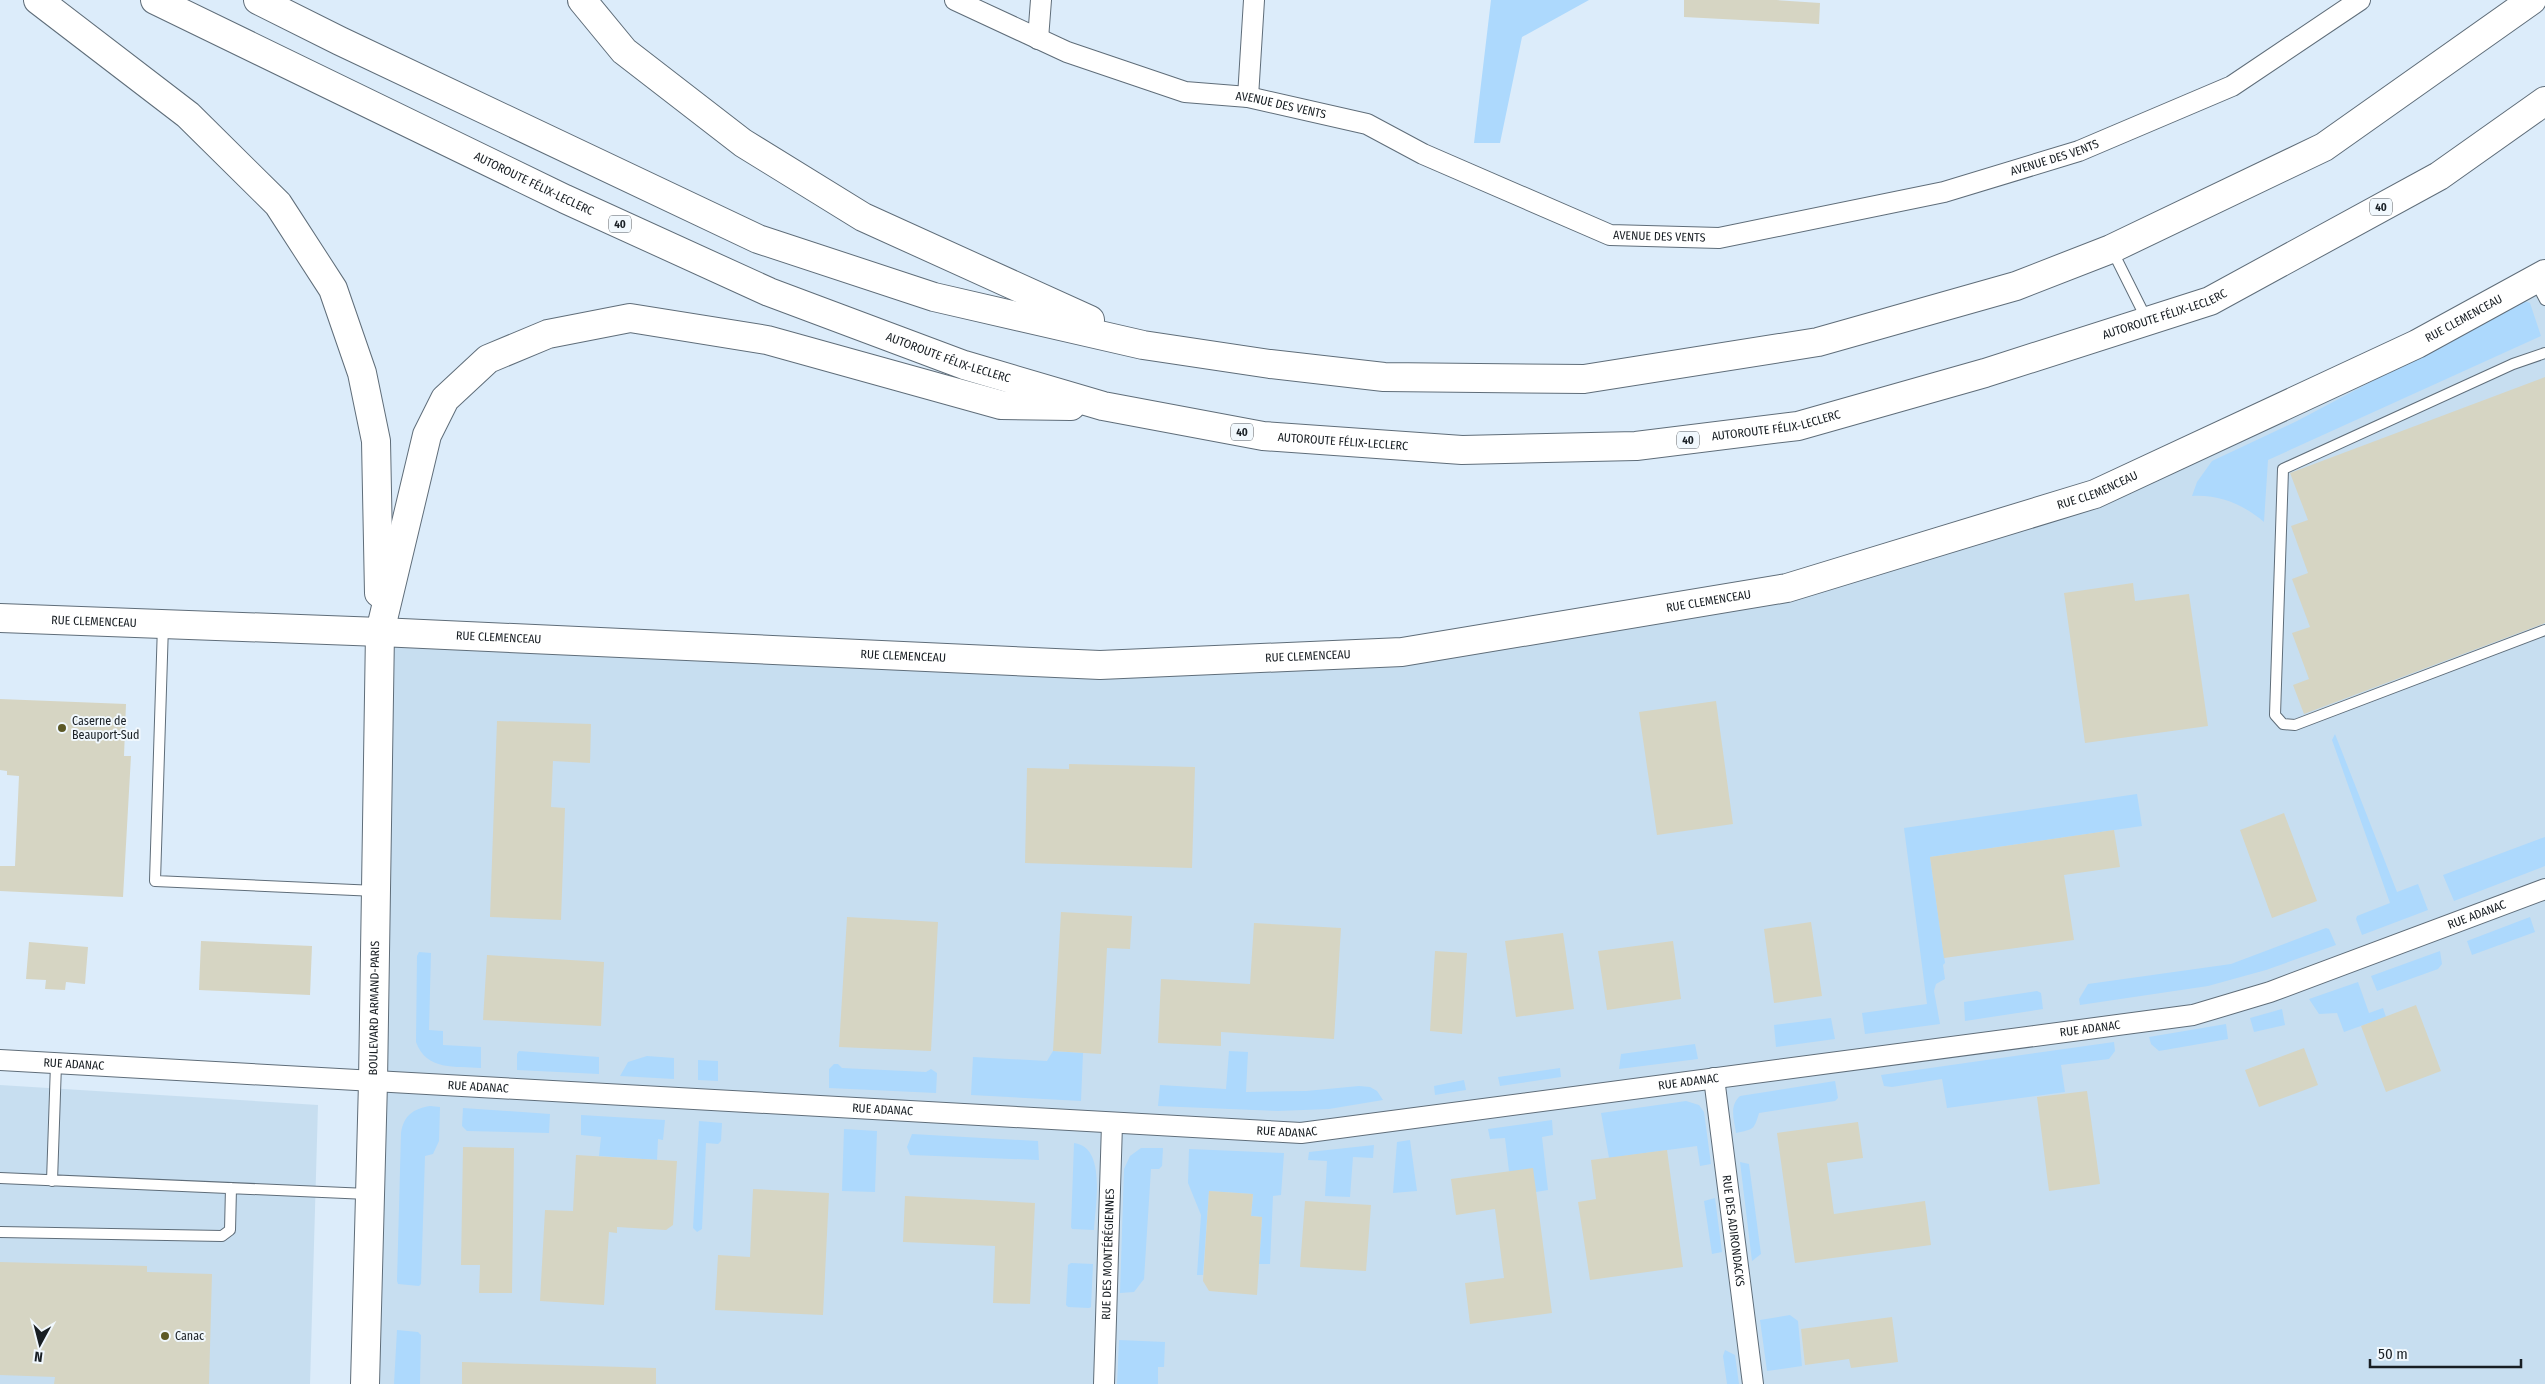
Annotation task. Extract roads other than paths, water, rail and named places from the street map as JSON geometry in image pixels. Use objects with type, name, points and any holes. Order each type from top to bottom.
[{"type":"main road","points":[[38,0],[188,115],[278,204],[333,289],[362,374],[376,440],[380,632]]},
{"type":"main road","name":"AUTOROUTE FÉLIX-LECLERC","points":[[155,0],[565,199],[769,292],[964,365],[1103,406],[1263,436],[1462,450],[1636,446],[1798,426],[1985,373],[2148,321],[2210,301],[2439,176],[2545,101]]},
{"type":"main road","points":[[258,0],[758,239],[934,297],[1144,345],[1270,364],[1384,377],[1584,379],[1818,342],[2016,286],[2111,249],[2324,147],[2532,0]]},
{"type":"main road","points":[[582,0],[631,56],[743,143],[863,218],[1144,345]]},
{"type":"main road","name":"RUE CLEMENCEAU","points":[[0,618],[380,632],[1100,665],[1402,652],[1787,588],[2095,494],[2541,285]]},
{"type":"main road","points":[[380,632],[427,435],[445,399],[488,359],[548,334],[630,318],[767,340],[1001,406],[1103,406]]},
{"type":"main road","name":"BOULEVARD ARMAND-PARIS","points":[[365,1384],[373,1082],[380,632]]},
{"type":"street","name":"AVENUE DES VENTS","points":[[955,0],[1067,52],[1185,92],[1248,97],[1367,124],[1423,154],[1610,235],[1719,238],[1944,192],[2079,151],[2232,86],[2360,0]]},
{"type":"street","points":[[1038,38],[1041,0]]},
{"type":"street","points":[[1248,97],[1254,0]]},
{"type":"street","name":"RUE ADANAC","points":[[0,1060],[1301,1134],[2193,1015],[2270,992],[2545,889]]},
{"type":"street","name":"RUE DES ADIRONDACKS","points":[[1714,1078],[1753,1384]]},
{"type":"street","name":"RUE DES MONTÉRÉGIENNES","points":[[1104,1384],[1112,1124]]},
{"type":"lane","points":[[2111,249],[2148,321]]},
{"type":"lane","points":[[2545,353],[2513,364],[2282,469],[2275,715],[2283,724],[2295,725],[2545,630]]},
{"type":"lane","points":[[163,624],[155,881],[376,892]]},
{"type":"lane","points":[[52,1181],[56,1064]]},
{"type":"lane","points":[[0,1178],[369,1194]]},
{"type":"lane","points":[[0,1232],[222,1236],[230,1230],[231,1188]]},
{"type":"place","name":"Caserne de Beauport-Sud","points":[[62,728]]},
{"type":"place","name":"Canac","points":[[165,1336]]}]
